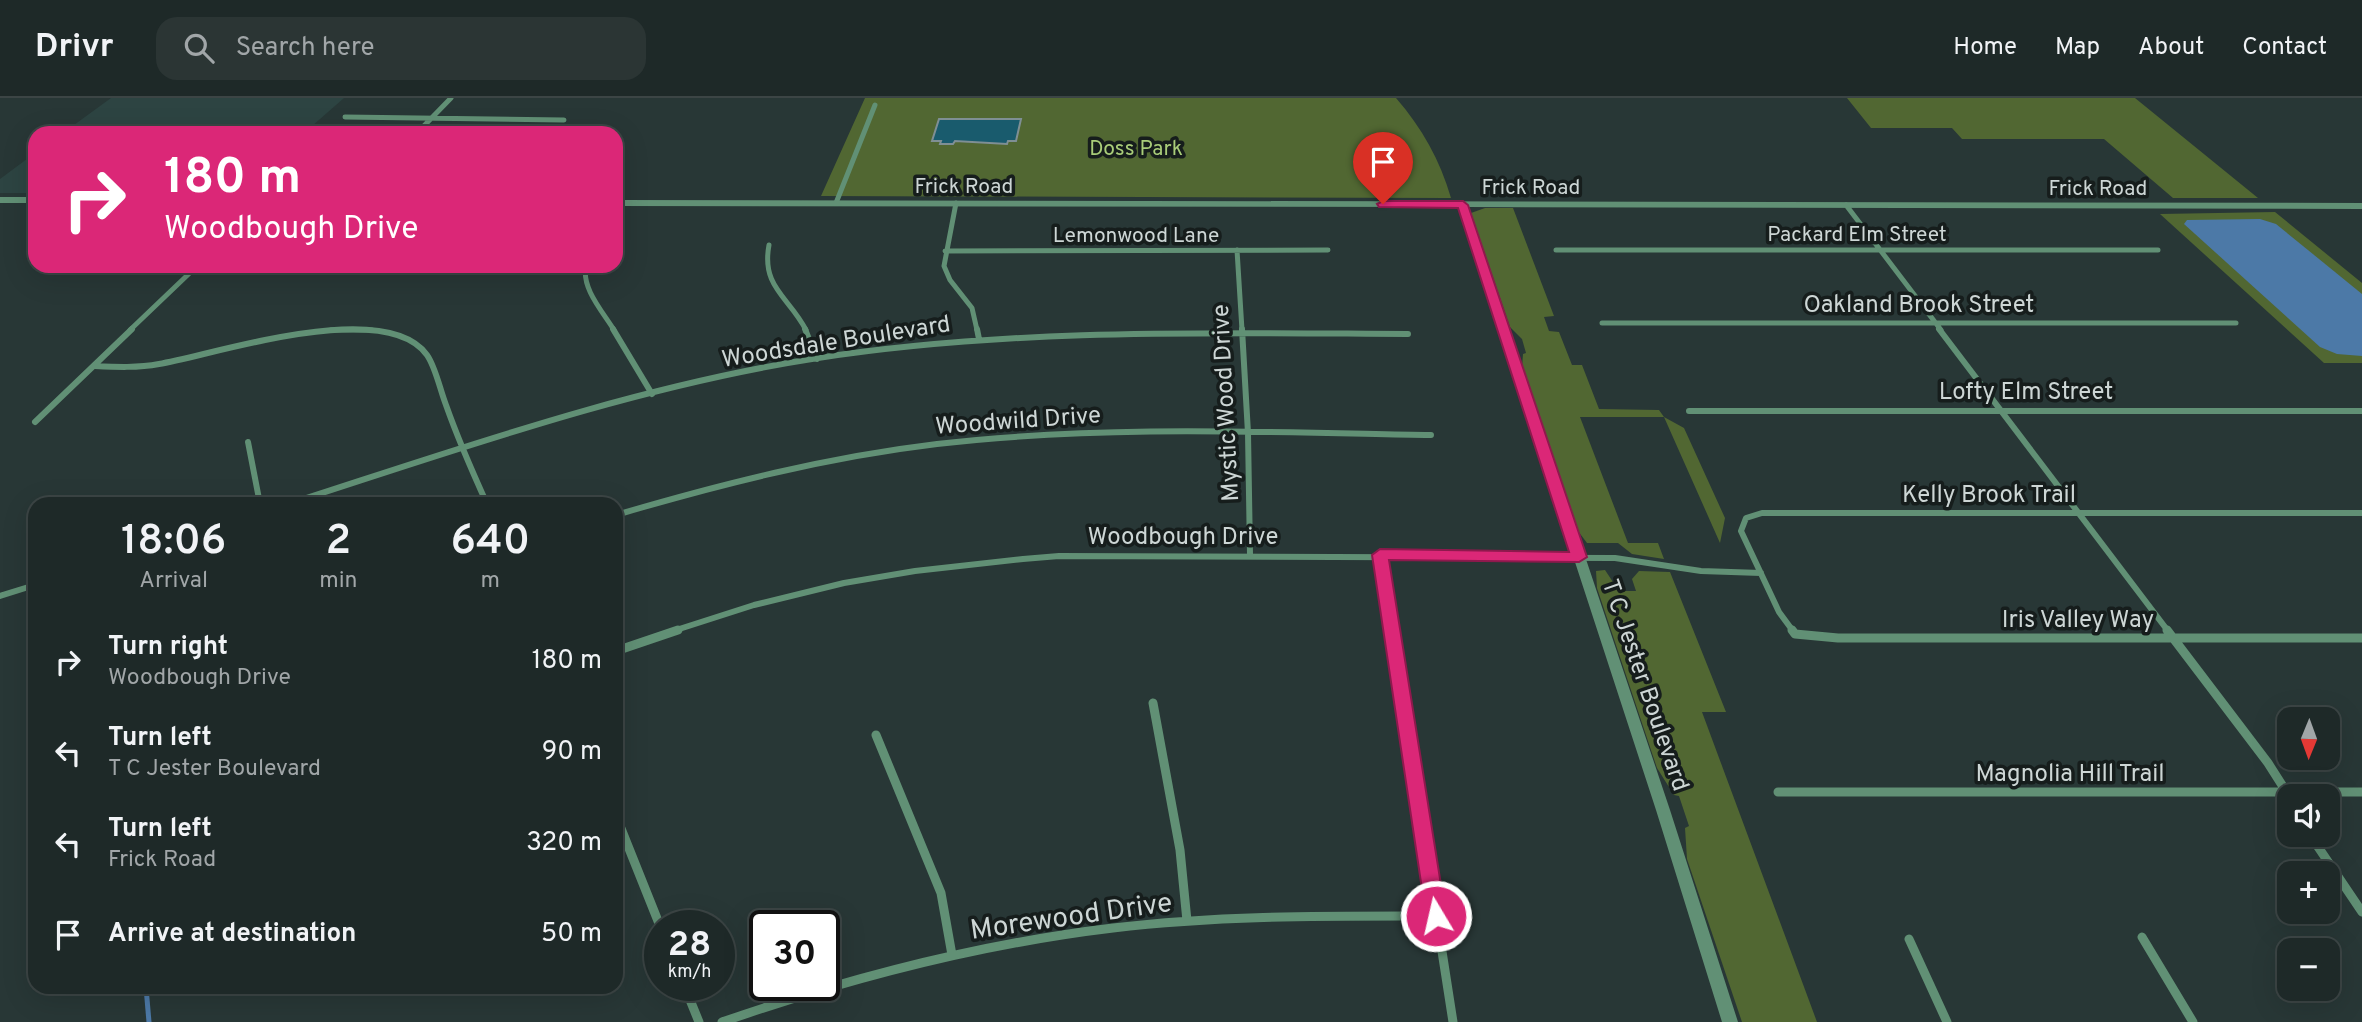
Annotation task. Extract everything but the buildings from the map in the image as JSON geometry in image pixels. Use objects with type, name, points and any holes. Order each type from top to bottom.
[{"type":"street","points":[[424,126],[452,98]]},
{"type":"street","points":[[836,203],[875,106]]},
{"type":"street","points":[[345,117],[564,120]]},
{"type":"street","points":[[0,200],[28,200]]},
{"type":"street","name":"Frick Road","points":[[623,203],[2362,206]]},
{"type":"street","points":[[956,204],[944,266],[950,280],[972,308],[979,339]]},
{"type":"street","name":"T C Jester Boulevard","points":[[1463,205],[1663,810],[1730,1022]]},
{"type":"street","points":[[1846,205],[2281,784]]},
{"type":"street","points":[[769,245],[765,262],[766,274],[799,318],[817,359]]},
{"type":"street","name":"Mystic Wood Drive","points":[[1237,250],[1248,433],[1250,554]]},
{"type":"street","name":"Lemonwood Lane","points":[[945,251],[1328,250]]},
{"type":"street","name":"Packard Elm Street","points":[[1556,250],[2158,250]]},
{"type":"street","points":[[35,422],[190,273]]},
{"type":"street","points":[[584,273],[587,286],[652,394]]},
{"type":"street","name":"Oakland Brook Street","points":[[1602,323],[2236,323]]},
{"type":"street","points":[[95,366],[155,365],[312,332],[388,331],[407,337],[419,344],[427,355],[462,449],[484,497]]},
{"type":"street","name":"Woodsdale Boulevard","points":[[310,497],[462,449],[652,394],[817,359],[979,339],[1099,334],[1408,334]]},
{"type":"street","name":"Lofty Elm Street","points":[[1689,411],[2362,411]]},
{"type":"street","name":"Woodwild Drive","points":[[623,513],[714,485],[823,461],[937,443],[1139,432],[1431,435]]},
{"type":"street","points":[[248,442],[259,497]]},
{"type":"street","name":"Kelly Brook Trail","points":[[1795,634],[1779,612],[1741,531],[1746,517],[1762,513],[2362,513]]},
{"type":"street","name":"Woodbough Drive","points":[[623,649],[776,600],[982,561],[1059,556],[1250,554],[1579,557],[1615,558],[1701,571],[1761,573]]},
{"type":"street","points":[[1380,555],[1453,1022]]},
{"type":"street","points":[[0,596],[28,586]]},
{"type":"street","name":"Iris Valley Way","points":[[1795,634],[1838,638],[2362,638]]},
{"type":"street","points":[[1153,703],[1180,850],[1188,920]]},
{"type":"street","points":[[876,735],[942,893],[952,955]]},
{"type":"street","name":"Magnolia Hill Trail","points":[[1778,792],[2277,794]]},
{"type":"street","name":"Magnolia Hill Trail","points":[[2340,793],[2362,792]]},
{"type":"street","points":[[623,839],[653,910]]},
{"type":"street","points":[[2318,847],[2362,912]]},
{"type":"street","name":"Morewood Drive","points":[[722,1022],[867,975],[1030,940],[1188,920],[1436,916]]},
{"type":"street","points":[[2142,937],[2193,1022]]},
{"type":"street","points":[[1909,939],[1947,1022]]},
{"type":"street","points":[[690,1001],[699,1022]]},
{"type":"shaded area","points":[[111,98],[344,98],[312,126],[73,126]]},
{"type":"shaded area","points":[[28,158],[28,193],[0,193],[0,179]]},
{"type":"green space","name":"Doss Park","points":[[865,98],[1396,98],[1429,145],[1451,198],[821,196]]},
{"type":"green space","points":[[1847,98],[2135,98],[2258,198],[2173,198],[2104,139],[1962,139],[1952,128],[1871,128]]},
{"type":"green space","points":[[1485,208],[1513,208],[1554,316],[1544,317],[1549,331],[1559,332],[1572,365],[1582,365],[1599,409],[1659,410],[1664,417],[1580,417],[1628,543],[1658,543],[1664,559],[1632,554],[1618,543],[1587,543],[1578,531],[1522,367],[1523,354],[1526,353],[1522,339],[1510,327],[1471,213]]},
{"type":"green space","points":[[2275,212],[2362,283],[2362,363],[2324,363],[2160,214]]},
{"type":"green space","points":[[1664,417],[1684,428],[1725,518],[1720,543]]},
{"type":"green space","points":[[1605,570],[1619,591],[1636,591],[1632,579],[1639,571],[1670,572],[1726,712],[1702,712],[1817,1022],[1742,1022],[1687,859],[1685,828],[1689,826],[1679,796],[1674,795],[1657,768],[1597,588],[1596,571]]},
{"type":"water","points":[[2260,219],[2276,224],[2362,294],[2362,356],[2337,354],[2320,347],[2184,224],[2187,220]]},
{"type":"waterway","points":[[147,994],[149,1022]]},
{"type":"route","points":[[1383,204],[1463,205],[1579,557],[1380,555],[1436,916]]}]
